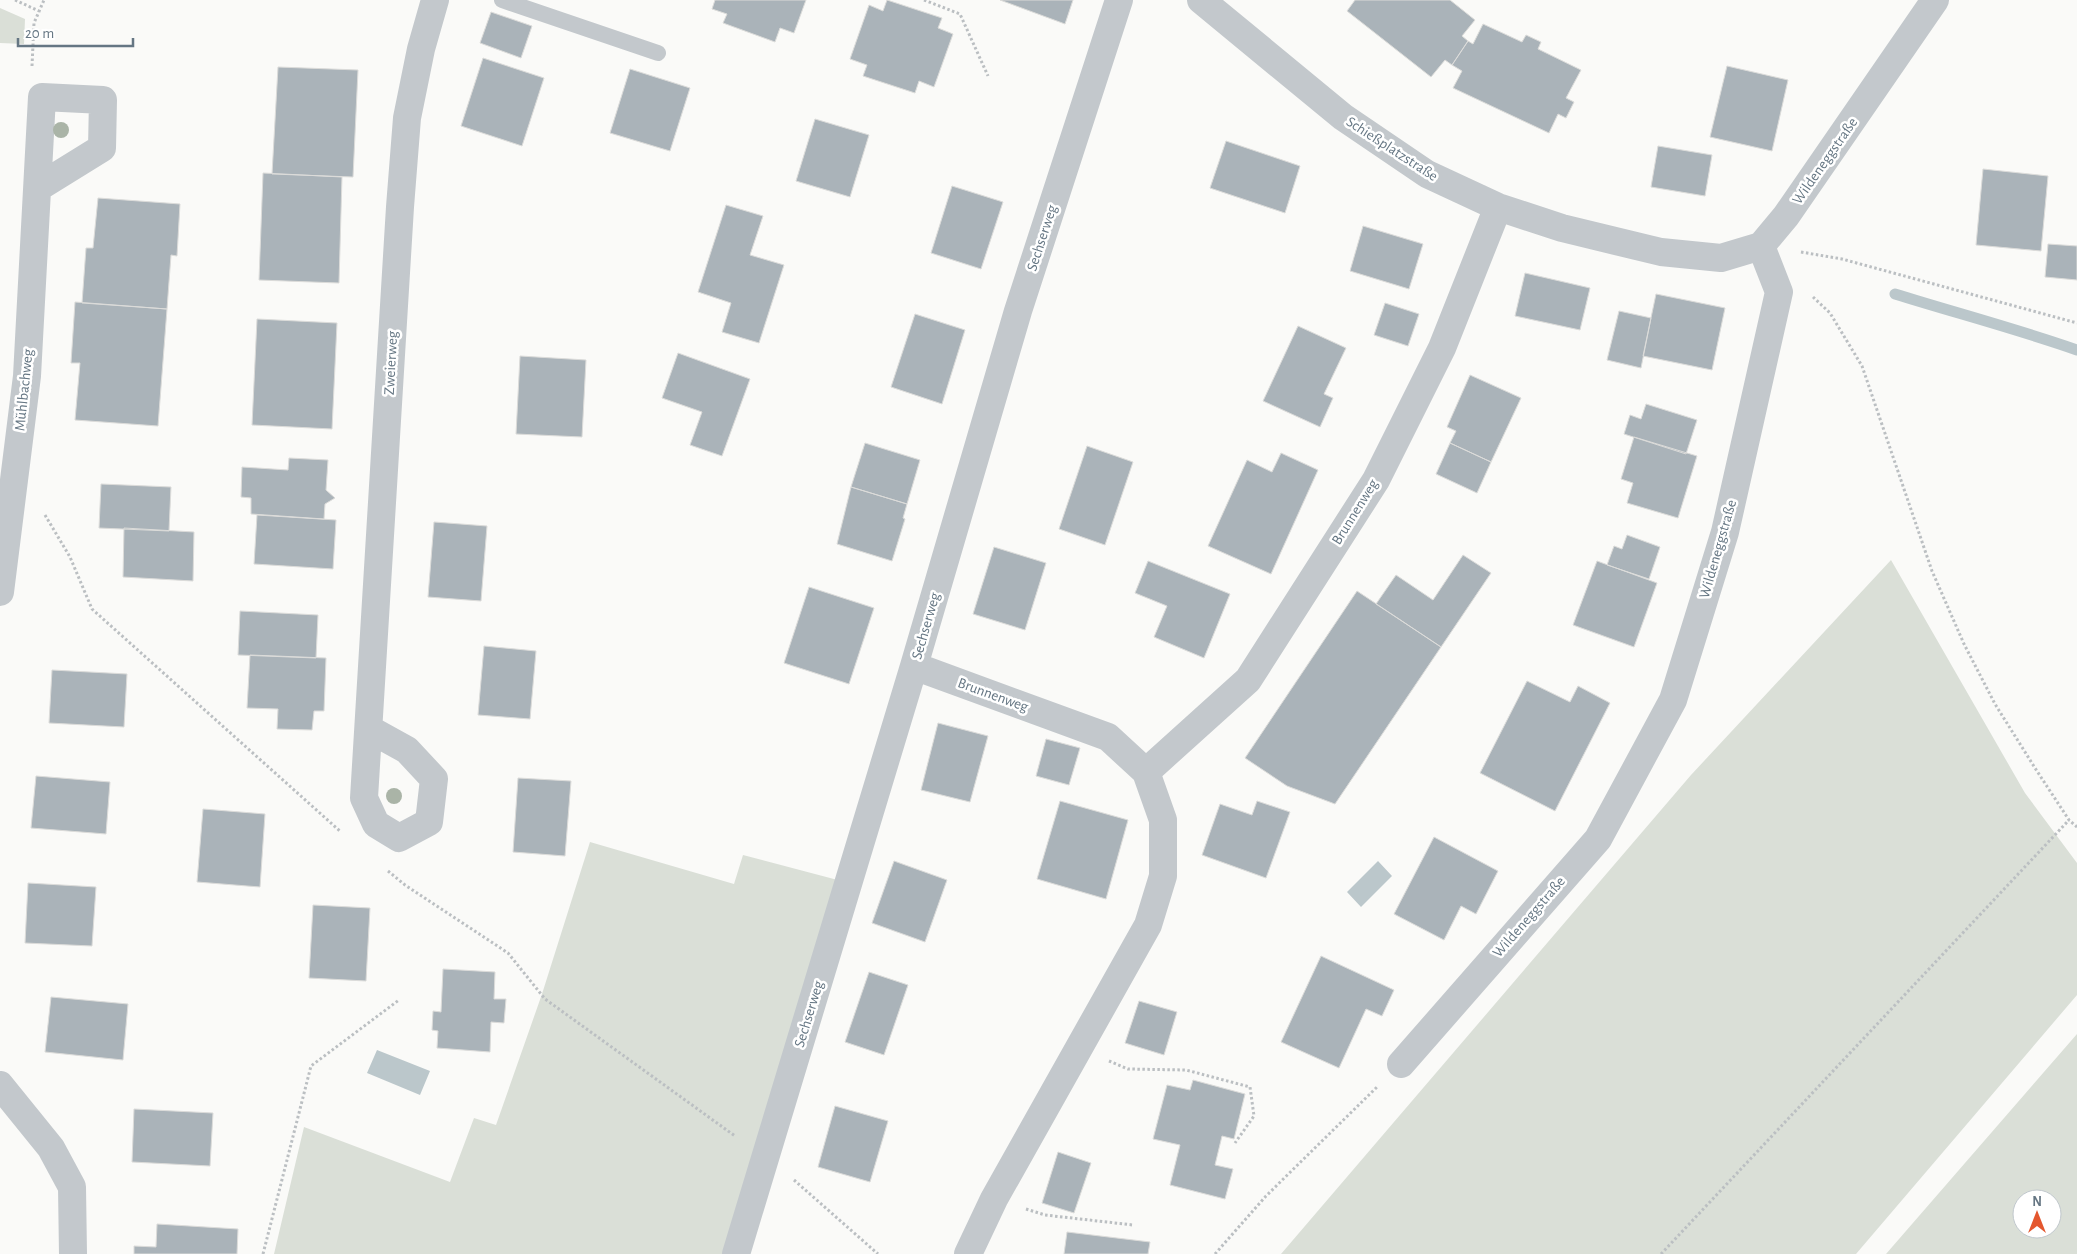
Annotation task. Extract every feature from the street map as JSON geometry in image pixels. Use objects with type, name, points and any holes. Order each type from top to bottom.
[{"type":"street","name":"Zweierweg","points":[[370,729],[400,207],[407,118],[420,49],[435,0]]},
{"type":"street","name":"Sechserweg","points":[[736,1254],[914,666],[1018,311],[1119,0]]},
{"type":"street","name":"Schießplatzstraße","points":[[1201,0],[1343,117],[1427,174],[1498,207],[1562,228],[1661,252],[1720,258],[1761,246]]},
{"type":"street","name":"Wildeneggstraße","points":[[1401,1064],[1598,839],[1673,700],[1725,532],[1778,292],[1761,246],[1786,216],[1935,0]]},
{"type":"street","points":[[38,187],[102,148],[103,100],[42,97]]},
{"type":"street","name":"Mühlbachweg","points":[[0,592],[27,376],[42,97]]},
{"type":"street","name":"Brunnenweg","points":[[1146,772],[1248,680],[1376,480],[1442,348],[1498,207]]},
{"type":"street","name":"Brunnenweg","points":[[914,666],[1108,737],[1146,772],[1164,820],[1163,876],[1148,925],[1081,1048]]},
{"type":"street","points":[[968,1254],[994,1199],[1081,1048]]},
{"type":"street","points":[[0,1085],[51,1148],[72,1187],[73,1254]]},
{"type":"lane","points":[[502,0],[658,53]]},
{"type":"path","points":[[15,0],[39,11]]},
{"type":"path","points":[[42,97],[32,70],[34,23],[44,0]]},
{"type":"path","points":[[924,0],[960,14],[988,76]]},
{"type":"path","points":[[1761,246],[1842,259],[2077,323]]},
{"type":"path","points":[[1809,292],[1830,312],[1862,366],[1932,571],[1964,644],[2000,712],[2070,820],[2077,827]]},
{"type":"path","points":[[41,508],[70,557],[92,609],[332,825]]},
{"type":"path","points":[[1662,1254],[2070,820]]},
{"type":"path","points":[[405,885],[508,953],[545,999],[740,1140]]},
{"type":"path","points":[[263,1254],[311,1066],[399,1000]]},
{"type":"path","points":[[1081,1048],[1128,1069],[1186,1070],[1250,1087],[1254,1116],[1235,1143]]},
{"type":"path","points":[[1215,1254],[1266,1196],[1401,1064]]},
{"type":"path","points":[[790,1177],[878,1254]]},
{"type":"path","points":[[994,1199],[1046,1215],[1133,1226]]},
{"type":"shaded area","points":[[0,8],[25,19],[24,44],[0,43]]},
{"type":"shaded area","points":[[1891,560],[2025,793],[2077,863],[2077,995],[1856,1254],[1281,1254],[1691,775]]},
{"type":"shaded area","points":[[590,842],[734,884],[743,855],[849,883],[736,1254],[274,1254],[304,1127],[450,1182],[474,1118],[496,1125],[542,994]]},
{"type":"shaded area","points":[[1378,861],[1392,876],[1361,907],[1347,892]]},
{"type":"shaded area","points":[[2077,1034],[2077,1254],[1886,1254]]},
{"type":"shaded area","points":[[377,1050],[430,1071],[420,1095],[367,1073]]},
{"type":"building","points":[[715,0],[806,0],[794,33],[780,28],[775,42],[723,23],[727,14],[712,9]]},
{"type":"building","points":[[887,0],[942,18],[938,28],[953,34],[934,87],[919,81],[915,93],[863,76],[867,65],[850,59],[869,5],[883,11]]},
{"type":"building","points":[[1000,0],[1073,0],[1065,24]]},
{"type":"building","points":[[1355,0],[1450,0],[1475,20],[1462,36],[1468,41],[1452,65],[1445,60],[1431,77],[1347,11]]},
{"type":"building","points":[[491,12],[532,26],[521,58],[480,43]]},
{"type":"building","points":[[1483,24],[1522,42],[1526,35],[1541,42],[1538,49],[1581,70],[1566,98],[1574,102],[1566,118],[1558,114],[1549,133],[1453,88],[1462,71],[1452,65],[1468,41],[1473,44]]},
{"type":"building","points":[[483,58],[544,78],[522,146],[461,126]]},
{"type":"building","points":[[1727,66],[1788,80],[1772,151],[1710,137]]},
{"type":"building","points":[[278,67],[358,70],[353,177],[272,174]]},
{"type":"building","points":[[630,69],[690,88],[670,151],[610,133]]},
{"type":"building","points":[[815,119],[869,135],[850,197],[796,181]]},
{"type":"building","points":[[1226,141],[1300,166],[1285,213],[1210,188]]},
{"type":"building","points":[[1658,146],[1712,155],[1705,196],[1651,187]]},
{"type":"building","points":[[1983,169],[2048,176],[2041,251],[1976,245]]},
{"type":"building","points":[[263,173],[342,177],[339,283],[259,280]]},
{"type":"building","points":[[952,186],[1003,202],[981,269],[931,253]]},
{"type":"building","points":[[98,198],[180,204],[177,256],[171,255],[167,309],[82,303],[86,248],[93,248]]},
{"type":"building","points":[[726,205],[763,216],[750,255],[784,265],[759,343],[722,332],[731,303],[698,292]]},
{"type":"building","points":[[1363,226],[1423,244],[1409,289],[1350,271]]},
{"type":"building","points":[[2048,244],[2077,246],[2077,280],[2045,277]]},
{"type":"building","points":[[1525,273],[1590,288],[1580,330],[1515,316]]},
{"type":"building","points":[[1656,294],[1725,308],[1712,370],[1643,356]]},
{"type":"building","points":[[75,302],[167,309],[158,426],[75,420],[80,363],[71,363]]},
{"type":"building","points":[[1385,303],[1419,314],[1408,346],[1374,335]]},
{"type":"building","points":[[1619,311],[1651,318],[1641,368],[1607,360]]},
{"type":"building","points":[[915,314],[965,330],[942,404],[891,387]]},
{"type":"building","points":[[257,319],[337,323],[332,429],[252,425]]},
{"type":"building","points":[[1298,326],[1346,348],[1324,394],[1333,398],[1320,427],[1263,401]]},
{"type":"building","points":[[678,353],[750,379],[722,456],[690,445],[702,412],[662,398]]},
{"type":"building","points":[[520,356],[586,360],[582,437],[516,434]]},
{"type":"building","points":[[1470,375],[1521,398],[1491,462],[1450,443],[1456,431],[1447,427]]},
{"type":"building","points":[[1646,404],[1697,420],[1686,454],[1624,434],[1630,415],[1641,419]]},
{"type":"building","points":[[1634,437],[1697,456],[1678,518],[1627,503],[1633,483],[1621,479]]},
{"type":"building","points":[[865,443],[920,460],[907,504],[851,487]]},
{"type":"building","points":[[1450,443],[1491,462],[1477,493],[1436,474]]},
{"type":"building","points":[[1087,446],[1133,462],[1105,545],[1059,529]]},
{"type":"building","points":[[1281,453],[1318,470],[1271,574],[1208,546],[1247,460],[1272,472]]},
{"type":"building","points":[[289,458],[328,460],[326,490],[335,498],[325,504],[324,519],[251,514],[251,498],[241,497],[242,467],[288,470]]},
{"type":"building","points":[[101,484],[171,487],[169,531],[99,528]]},
{"type":"building","points":[[851,487],[907,504],[903,518],[905,519],[892,561],[837,544]]},
{"type":"building","points":[[257,515],[336,520],[333,569],[254,564]]},
{"type":"building","points":[[434,522],[487,526],[481,601],[428,597]]},
{"type":"building","points":[[124,528],[194,532],[193,581],[123,577]]},
{"type":"building","points":[[1627,535],[1660,547],[1649,579],[1607,565],[1614,546],[1622,549]]},
{"type":"building","points":[[994,547],[1046,563],[1025,630],[973,614]]},
{"type":"building","points":[[1463,555],[1491,573],[1441,647],[1376,604],[1396,575],[1433,600]]},
{"type":"building","points":[[1148,561],[1230,594],[1204,658],[1154,637],[1167,606],[1135,593]]},
{"type":"building","points":[[1597,561],[1657,583],[1634,647],[1573,625]]},
{"type":"building","points":[[809,587],[874,608],[849,684],[784,663]]},
{"type":"building","points":[[1357,591],[1441,647],[1335,804],[1287,786],[1245,758]]},
{"type":"building","points":[[240,611],[318,615],[316,658],[238,655]]},
{"type":"building","points":[[484,646],[536,651],[530,719],[478,715]]},
{"type":"building","points":[[250,655],[326,658],[324,711],[314,711],[312,730],[277,729],[278,709],[247,708]]},
{"type":"building","points":[[52,670],[127,674],[124,727],[49,723]]},
{"type":"building","points":[[1527,681],[1570,702],[1578,686],[1610,703],[1555,811],[1480,773]]},
{"type":"building","points":[[938,723],[988,736],[970,802],[921,790]]},
{"type":"building","points":[[1046,739],[1080,748],[1069,785],[1036,776]]},
{"type":"building","points":[[36,776],[110,782],[106,834],[31,828]]},
{"type":"building","points":[[518,778],[571,781],[565,856],[513,852]]},
{"type":"building","points":[[1060,801],[1128,820],[1106,899],[1037,879]]},
{"type":"building","points":[[1257,801],[1290,812],[1266,878],[1202,855],[1220,804],[1252,815]]},
{"type":"building","points":[[203,809],[265,814],[260,887],[197,882]]},
{"type":"building","points":[[1434,837],[1498,871],[1476,914],[1461,906],[1444,940],[1394,914]]},
{"type":"building","points":[[894,861],[947,880],[925,942],[872,923]]},
{"type":"building","points":[[28,883],[96,887],[92,946],[25,943]]},
{"type":"building","points":[[313,905],[370,908],[366,981],[309,978]]},
{"type":"building","points":[[1321,956],[1394,990],[1382,1016],[1366,1009],[1339,1068],[1281,1042]]},
{"type":"building","points":[[443,969],[495,972],[494,999],[506,999],[504,1023],[491,1022],[490,1052],[437,1048],[438,1031],[432,1030],[433,1011],[441,1012]]},
{"type":"building","points":[[869,972],[908,985],[884,1055],[845,1042]]},
{"type":"building","points":[[51,997],[128,1004],[123,1060],[45,1052]]},
{"type":"building","points":[[1139,1001],[1177,1012],[1164,1055],[1125,1043]]},
{"type":"building","points":[[1193,1080],[1245,1094],[1234,1139],[1222,1136],[1215,1165],[1233,1169],[1225,1199],[1170,1185],[1180,1145],[1153,1139],[1167,1085],[1190,1090]]},
{"type":"building","points":[[835,1106],[888,1121],[870,1182],[818,1167]]},
{"type":"building","points":[[134,1109],[213,1113],[210,1166],[132,1162]]},
{"type":"building","points":[[1058,1152],[1091,1163],[1074,1213],[1042,1203]]},
{"type":"building","points":[[157,1224],[238,1229],[237,1254],[134,1254],[134,1246],[156,1247]]},
{"type":"building","points":[[1067,1232],[1150,1242],[1148,1254],[1064,1254]]},
{"type":"waterway","points":[[1895,294],[2077,350]]}]
